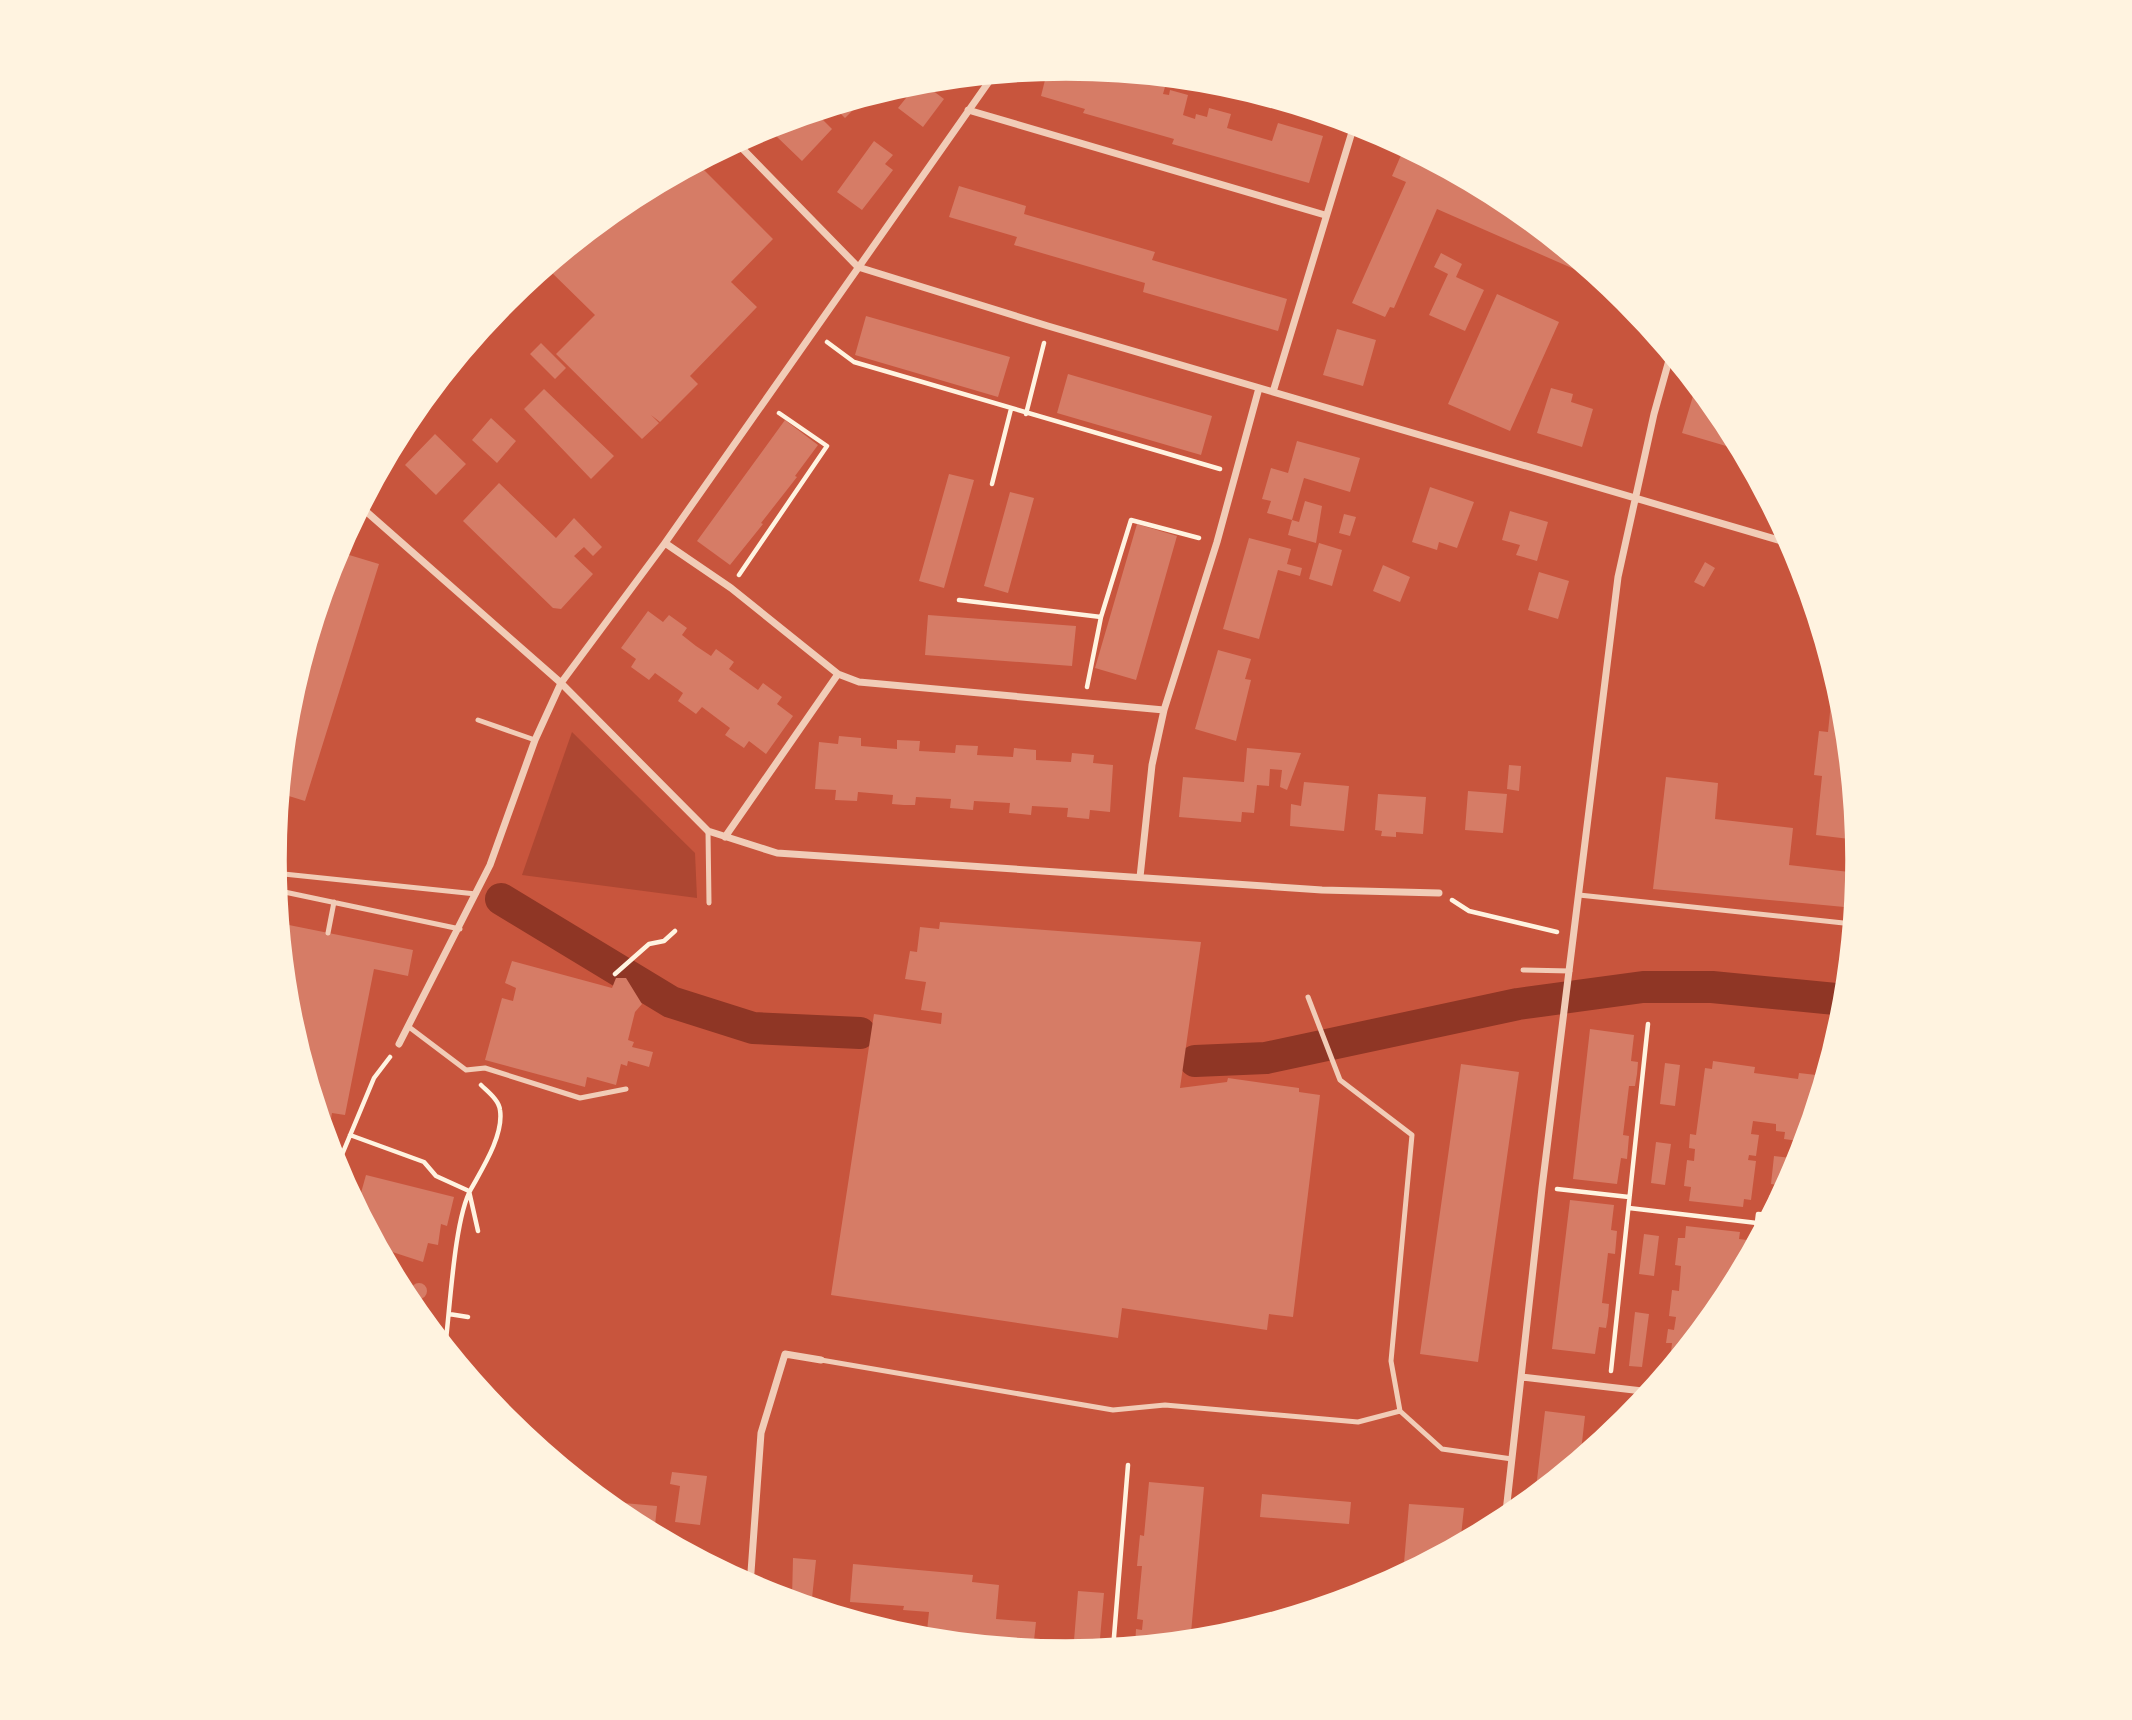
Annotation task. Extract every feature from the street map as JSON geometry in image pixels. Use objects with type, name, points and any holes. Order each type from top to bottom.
[{"type":"street","points":[[399,1044],[476,894],[535,740],[561,683],[665,543],[989,83]]},
{"type":"street","points":[[968,110],[1325,215]]},
{"type":"street","points":[[1273,392],[1351,133]]},
{"type":"street","points":[[743,149],[858,267],[1633,500],[1779,540]]},
{"type":"street","points":[[1508,1505],[1542,1188],[1618,577],[1633,500],[1668,363]]},
{"type":"street","points":[[1140,877],[1152,765],[1164,710],[1217,542],[1259,388]]},
{"type":"street","points":[[366,512],[561,683],[708,831],[724,837],[777,853],[1322,890],[1439,892]]},
{"type":"street","points":[[665,543],[731,587],[838,674],[859,682],[1164,710]]},
{"type":"street","points":[[724,837],[838,674]]},
{"type":"street","points":[[751,1575],[761,1433],[785,1354],[821,1360]]},
{"type":"street","points":[[1521,1377],[1638,1390]]},
{"type":"lane","points":[[478,720],[535,740]]},
{"type":"lane","points":[[708,831],[709,903]]},
{"type":"lane","points":[[285,874],[476,894]]},
{"type":"lane","points":[[286,892],[460,929]]},
{"type":"lane","points":[[1579,895],[1845,923]]},
{"type":"lane","points":[[328,933],[334,902]]},
{"type":"lane","points":[[1523,970],[1570,971]]},
{"type":"lane","points":[[1308,998],[1340,1080],[1412,1135],[1391,1361],[1400,1410],[1442,1449],[1512,1459]]},
{"type":"lane","points":[[409,1027],[466,1070],[485,1068],[580,1098],[626,1089]]},
{"type":"lane","points":[[821,1360],[1113,1409],[1165,1405],[1359,1422],[1400,1410]]},
{"type":"path","points":[[1026,414],[1048,326]]},
{"type":"path","points":[[813,331],[854,362],[1234,473]]},
{"type":"path","points":[[731,587],[827,446],[763,401]]},
{"type":"path","points":[[992,484],[1011,409]]},
{"type":"path","points":[[1084,702],[1101,617],[1132,520],[1217,542]]},
{"type":"path","points":[[959,600],[1101,617]]},
{"type":"path","points":[[1439,892],[1469,911],[1574,935]]},
{"type":"path","points":[[615,974],[649,944],[664,941],[674,931]]},
{"type":"path","points":[[1609,1387],[1648,1024]]},
{"type":"path","points":[[342,1154],[374,1079],[399,1044]]},
{"type":"path","points":[[446,1336],[460,1228],[469,1191],[482,1172],[494,1144],[501,1111],[496,1100],[466,1070]]},
{"type":"path","points":[[350,1135],[424,1162],[436,1176],[469,1191]]},
{"type":"path","points":[[1542,1188],[1629,1197]]},
{"type":"path","points":[[469,1191],[478,1231]]},
{"type":"path","points":[[1629,1208],[1757,1223],[1758,1214],[1763,1214]]},
{"type":"path","points":[[449,1314],[468,1317]]},
{"type":"path","points":[[1114,1640],[1128,1465]]},
{"type":"shaded area","points":[[572,732],[695,853],[697,898],[522,875]]},
{"type":"building","points":[[1045,79],[1151,83],[1165,87],[1163,94],[1169,95],[1170,90],[1188,95],[1183,115],[1195,119],[1196,114],[1207,117],[1209,108],[1231,114],[1227,128],[1272,141],[1278,123],[1323,136],[1309,183],[1172,144],[1174,139],[1083,113],[1085,109],[1041,96]]},
{"type":"building","points":[[933,91],[944,99],[923,127],[898,108],[908,95],[914,94]]},
{"type":"building","points":[[855,108],[845,118],[840,112]]},
{"type":"building","points":[[821,118],[832,129],[802,161],[775,135]]},
{"type":"building","points":[[874,141],[893,155],[885,164],[893,170],[862,210],[837,192]]},
{"type":"building","points":[[1401,154],[1412,159],[1500,210],[1579,271],[1437,209],[1394,308],[1390,307],[1385,317],[1352,303],[1406,182],[1392,176]]},
{"type":"building","points":[[702,168],[773,239],[731,282],[757,307],[690,376],[698,384],[660,422],[651,415],[659,423],[642,439],[556,354],[595,315],[552,272],[632,210]]},
{"type":"building","points":[[959,186],[1026,206],[1024,214],[1155,252],[1152,260],[1287,299],[1278,331],[1143,292],[1145,283],[1014,245],[1017,237],[949,217]]},
{"type":"building","points":[[1441,253],[1462,264],[1456,277],[1484,290],[1465,331],[1429,315],[1448,274],[1434,267]]},
{"type":"building","points":[[1497,294],[1559,322],[1510,431],[1448,404]]},
{"type":"building","points":[[866,316],[1010,357],[998,397],[855,355]]},
{"type":"building","points":[[1337,329],[1376,340],[1363,386],[1323,375]]},
{"type":"building","points":[[541,343],[566,368],[555,379],[530,354]]},
{"type":"building","points":[[1068,374],[1212,416],[1201,455],[1057,413]]},
{"type":"building","points":[[1551,388],[1573,394],[1571,402],[1593,409],[1582,447],[1537,433]]},
{"type":"building","points":[[544,389],[614,456],[591,479],[524,409]]},
{"type":"building","points":[[1695,397],[1729,447],[1682,433]]},
{"type":"building","points":[[491,418],[516,441],[497,463],[472,440]]},
{"type":"building","points":[[785,420],[818,445],[761,523],[763,524],[730,565],[697,541]]},
{"type":"building","points":[[435,434],[466,464],[436,495],[405,465]]},
{"type":"building","points":[[1297,441],[1360,458],[1350,492],[1304,478],[1292,520],[1267,513],[1271,501],[1262,499],[1271,468],[1288,473]]},
{"type":"building","points":[[949,474],[974,480],[944,588],[919,581]]},
{"type":"building","points":[[499,483],[556,538],[574,518],[602,547],[593,556],[584,547],[574,556],[593,574],[561,609],[553,608],[463,521]]},
{"type":"building","points":[[1430,487],[1474,502],[1457,548],[1439,542],[1437,550],[1412,542]]},
{"type":"building","points":[[1010,492],[1034,498],[1008,593],[984,586]]},
{"type":"building","points":[[1305,501],[1322,506],[1316,543],[1288,535],[1292,520],[1299,522]]},
{"type":"building","points":[[1510,511],[1548,522],[1537,561],[1516,555],[1520,545],[1502,540]]},
{"type":"building","points":[[1344,514],[1356,517],[1350,536],[1339,533]]},
{"type":"building","points":[[1137,524],[1177,536],[1136,680],[1095,668]]},
{"type":"building","points":[[1249,538],[1291,549],[1287,564],[1302,568],[1300,576],[1278,570],[1259,639],[1223,629]]},
{"type":"building","points":[[1319,543],[1342,550],[1332,586],[1309,579]]},
{"type":"building","points":[[347,554],[379,564],[305,801],[287,796],[291,758],[311,658]]},
{"type":"building","points":[[1705,562],[1715,568],[1704,587],[1694,582]]},
{"type":"building","points":[[1383,565],[1410,577],[1400,602],[1373,591]]},
{"type":"building","points":[[1539,572],[1569,581],[1558,619],[1528,610]]},
{"type":"building","points":[[648,611],[663,622],[669,615],[687,628],[682,635],[696,646],[711,656],[716,649],[734,662],[729,669],[758,690],[763,683],[782,697],[777,704],[793,716],[766,754],[749,741],[744,748],[725,735],[730,728],[702,707],[696,714],[678,701],[683,693],[655,673],[649,680],[631,667],[636,659],[621,648]]},
{"type":"building","points":[[928,615],[1076,626],[1072,666],[925,655]]},
{"type":"building","points":[[1218,650],[1251,659],[1245,679],[1251,680],[1236,741],[1195,729]]},
{"type":"building","points":[[1831,703],[1841,758],[1847,839],[1816,835],[1822,776],[1814,775],[1819,731],[1828,732]]},
{"type":"building","points":[[839,736],[861,738],[861,746],[897,749],[897,740],[920,741],[919,751],[955,753],[956,745],[978,746],[977,755],[1013,757],[1014,748],[1036,750],[1036,760],[1071,762],[1072,753],[1094,755],[1093,763],[1113,765],[1110,812],[1090,810],[1089,819],[1067,817],[1068,808],[1032,806],[1031,815],[1009,813],[1010,803],[974,801],[973,810],[950,808],[951,799],[916,797],[915,805],[904,805],[892,804],[893,795],[858,792],[857,801],[835,800],[836,790],[815,789],[819,742],[838,744]]},
{"type":"building","points":[[1247,748],[1301,753],[1287,790],[1280,787],[1282,770],[1270,769],[1269,786],[1257,785],[1254,813],[1242,812],[1241,822],[1179,817],[1183,777],[1244,782]]},
{"type":"building","points":[[1509,765],[1521,766],[1519,791],[1507,789]]},
{"type":"building","points":[[1666,777],[1718,783],[1715,819],[1793,828],[1789,865],[1847,872],[1846,907],[1653,889]]},
{"type":"building","points":[[1304,782],[1349,786],[1344,831],[1290,826],[1291,804],[1301,806]]},
{"type":"building","points":[[1468,791],[1507,794],[1503,833],[1465,830]]},
{"type":"building","points":[[1378,794],[1426,797],[1423,834],[1396,832],[1396,837],[1381,836],[1382,831],[1375,830]]},
{"type":"building","points":[[940,922],[1201,942],[1180,1088],[1227,1082],[1228,1078],[1299,1088],[1299,1092],[1320,1095],[1293,1317],[1269,1314],[1267,1330],[1122,1308],[1118,1338],[831,1295],[874,1014],[941,1024],[942,1013],[921,1010],[926,982],[905,979],[910,951],[917,952],[920,927],[939,929]]},
{"type":"building","points":[[287,925],[413,950],[408,976],[374,969],[345,1115],[332,1113],[330,1123],[311,1062],[300,1012]]},
{"type":"building","points":[[512,961],[612,988],[616,978],[626,978],[642,1004],[635,1012],[628,1040],[634,1042],[632,1047],[653,1052],[649,1067],[628,1061],[627,1066],[621,1064],[616,1085],[587,1077],[585,1087],[485,1060],[502,998],[513,1001],[516,988],[505,983]]},
{"type":"building","points":[[1590,1029],[1634,1035],[1631,1061],[1638,1062],[1637,1074],[1635,1086],[1629,1086],[1623,1135],[1629,1136],[1627,1159],[1621,1158],[1617,1184],[1573,1179]]},
{"type":"building","points":[[1713,1061],[1755,1067],[1754,1073],[1798,1079],[1799,1073],[1817,1075],[1795,1140],[1784,1139],[1785,1132],[1776,1131],[1776,1124],[1753,1121],[1751,1134],[1759,1135],[1756,1156],[1749,1155],[1748,1160],[1756,1161],[1751,1200],[1744,1199],[1743,1207],[1689,1201],[1691,1187],[1684,1186],[1687,1160],[1694,1161],[1695,1149],[1689,1148],[1690,1134],[1696,1135],[1705,1068],[1712,1069]]},
{"type":"building","points":[[1665,1063],[1680,1065],[1675,1106],[1660,1104]]},
{"type":"building","points":[[1461,1064],[1519,1072],[1478,1362],[1420,1354]]},
{"type":"building","points":[[1656,1142],[1671,1144],[1665,1185],[1651,1183]]},
{"type":"building","points":[[1774,1156],[1788,1158],[1777,1185],[1771,1184]]},
{"type":"building","points":[[366,1175],[454,1197],[447,1226],[441,1224],[438,1245],[428,1243],[423,1262],[389,1251],[360,1195]]},
{"type":"building","points":[[1570,1200],[1614,1205],[1611,1230],[1617,1231],[1615,1254],[1608,1253],[1602,1303],[1609,1304],[1608,1316],[1606,1328],[1599,1327],[1595,1354],[1552,1349]]},
{"type":"building","points":[[1686,1226],[1740,1232],[1739,1239],[1747,1240],[1716,1294],[1671,1354],[1672,1343],[1666,1343],[1668,1329],[1674,1330],[1676,1317],[1669,1316],[1672,1290],[1679,1291],[1681,1266],[1675,1265],[1678,1238],[1685,1238]]},
{"type":"building","points":[[1644,1234],[1659,1236],[1654,1276],[1639,1274]]},
{"type":"building","points":[[419,1283],[426,1288],[426,1294],[419,1299],[412,1288]]},
{"type":"building","points":[[1635,1312],[1649,1314],[1642,1367],[1629,1366]]},
{"type":"building","points":[[1545,1411],[1585,1416],[1582,1446],[1537,1484]]},
{"type":"building","points":[[672,1472],[707,1476],[700,1525],[675,1522],[680,1486],[670,1484]]},
{"type":"building","points":[[1149,1482],[1204,1487],[1191,1631],[1135,1638],[1136,1629],[1142,1630],[1143,1620],[1137,1619],[1142,1566],[1137,1566],[1140,1535],[1144,1536]]},
{"type":"building","points":[[1262,1494],[1351,1502],[1349,1524],[1260,1517]]},
{"type":"building","points":[[622,1503],[657,1506],[655,1524]]},
{"type":"building","points":[[1409,1504],[1464,1508],[1461,1534],[1404,1565]]},
{"type":"building","points":[[793,1558],[816,1560],[812,1599],[792,1591]]},
{"type":"building","points":[[853,1564],[973,1575],[972,1582],[999,1585],[996,1619],[1036,1622],[1034,1640],[964,1635],[927,1628],[929,1612],[903,1610],[904,1606],[850,1602]]},
{"type":"building","points":[[1078,1591],[1104,1593],[1100,1640],[1074,1641]]},
{"type":"waterway","points":[[501,899],[671,1002],[753,1028],[860,1033]]},
{"type":"waterway","points":[[1195,1061],[1266,1058],[1518,1004],[1643,987],[1712,987],[1834,999]]}]
